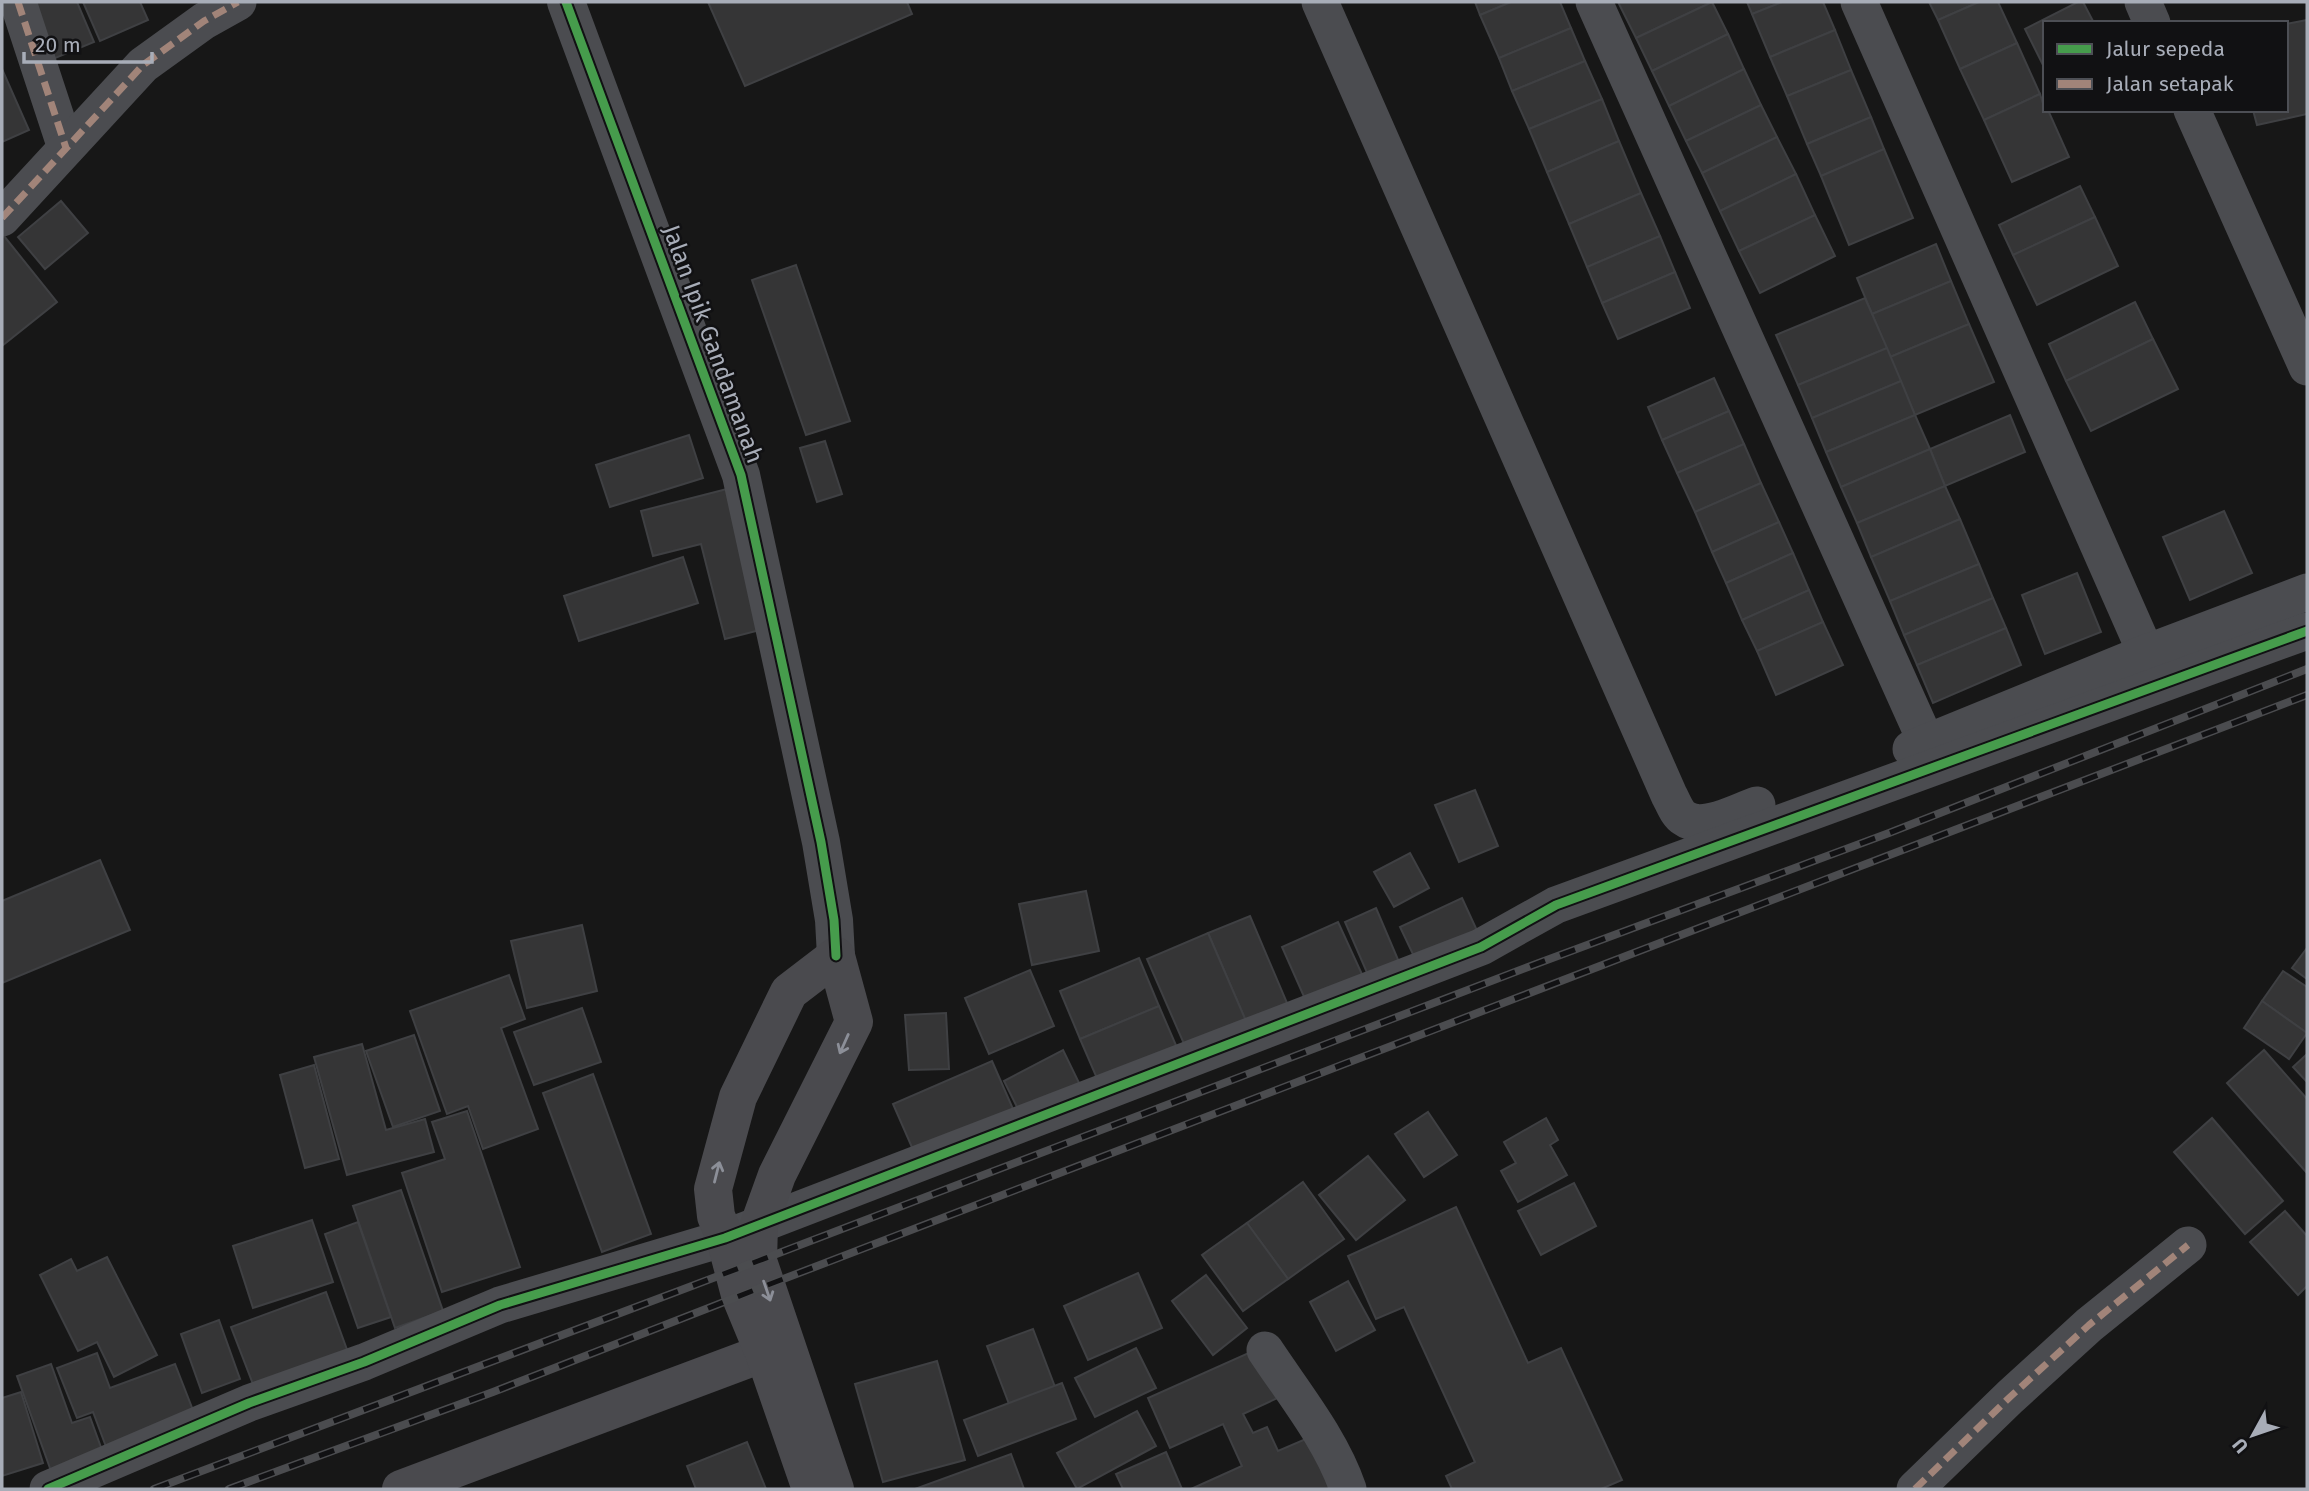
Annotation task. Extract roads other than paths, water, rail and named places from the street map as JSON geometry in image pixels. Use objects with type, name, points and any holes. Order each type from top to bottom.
[{"type":"main road","name":"Jalan Ipik Gandamanah","points":[[811,1489],[764,1353],[740,1296],[742,1231],[791,1145],[854,1022],[836,956],[789,992],[738,1097],[713,1189],[716,1216],[742,1231],[758,1261],[835,1489]]},
{"type":"main road","points":[[401,1489],[764,1353]]},
{"type":"street","points":[[18,2],[66,148]]},
{"type":"street","points":[[2,218],[143,65],[204,21],[237,2]]},
{"type":"street","name":"Jalan Ipik Gandamanah","points":[[566,2],[741,475],[821,842],[834,920],[836,956]]},
{"type":"street","points":[[1320,2],[1669,795],[1682,817],[1695,823],[1714,820],[1927,744],[2146,653],[2307,592]]},
{"type":"street","points":[[1594,2],[1927,744]]},
{"type":"street","points":[[1859,2],[2146,653]]},
{"type":"street","points":[[2143,2],[2151,21]]},
{"type":"street","points":[[2193,112],[2307,367]]},
{"type":"street","points":[[48,1489],[249,1403],[364,1362],[500,1305],[742,1231],[1123,1087],[1481,947],[1556,905],[2307,631]]},
{"type":"street","points":[[1915,1489],[2010,1396],[2069,1343],[2188,1245]]},
{"type":"street","points":[[1265,1350],[1322,1437],[1344,1476],[1348,1489]]},
{"type":"railway","points":[[154,1489],[1528,967],[1889,833],[2307,669]]},
{"type":"railway","points":[[229,1489],[493,1392],[2307,695]]}]
